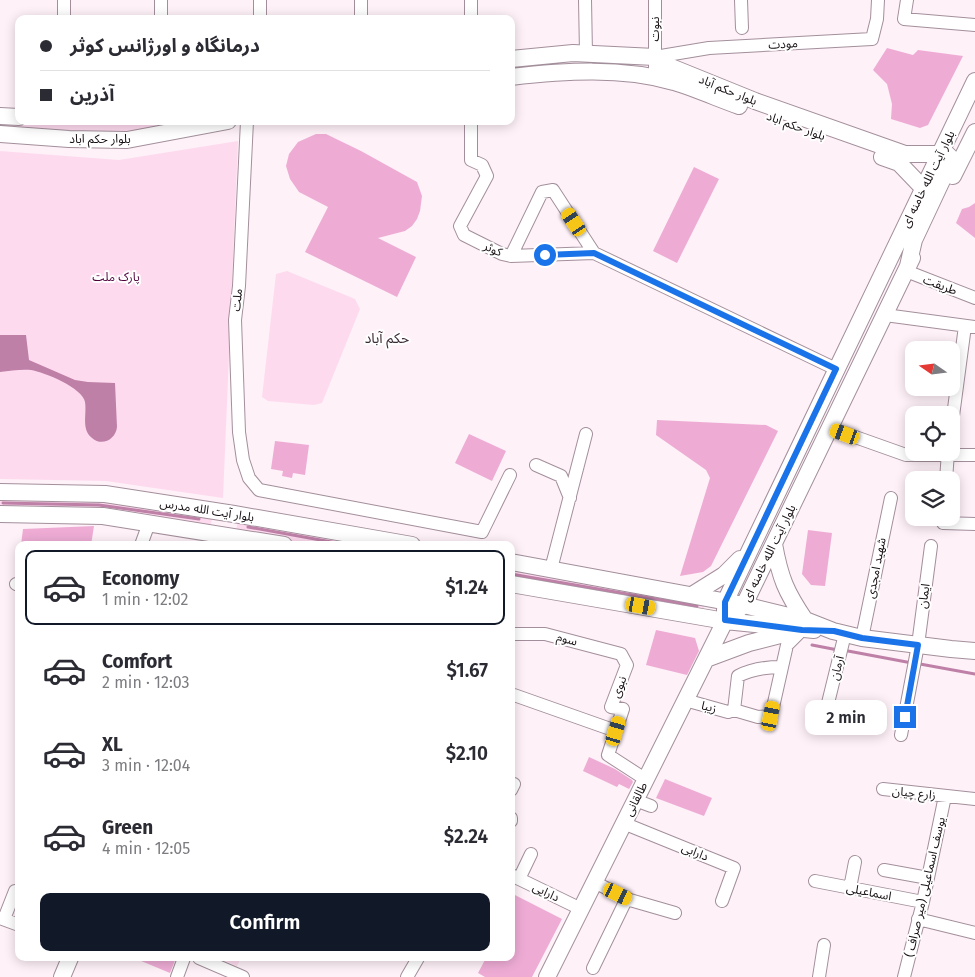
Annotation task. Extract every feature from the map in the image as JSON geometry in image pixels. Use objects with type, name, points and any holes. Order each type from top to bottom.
[{"type":"main road","name":"بلوار حکم آباد","points":[[515,59],[573,53],[655,57],[666,65],[755,101],[904,154],[940,153]]},
{"type":"main road","name":"بلوار حکم اباد","points":[[515,77],[572,71],[624,73],[674,82],[899,163],[923,188]]},
{"type":"main road","name":"بلوار آیت الله خامنه ای","points":[[725,620],[725,602],[750,548],[975,81]]},
{"type":"main road","points":[[0,116],[15,117]]},
{"type":"main road","name":"بلوار حکم اباد","points":[[0,134],[69,139],[127,140],[207,125]]},
{"type":"main road","name":"بلوار آیت الله خامنه ای","points":[[725,620],[744,605],[975,132]]},
{"type":"main road","points":[[907,269],[914,240],[952,159],[947,154],[940,153]]},
{"type":"main road","name":"بلوار آیت الله مدرس","points":[[0,492],[105,494],[389,541]]},
{"type":"main road","points":[[219,539],[228,513]]},
{"type":"main road","name":"بلوار آیت الله مدرس","points":[[0,514],[103,516],[150,523],[219,539],[241,541]]},
{"type":"main road","points":[[764,519],[766,527],[769,529],[773,530],[782,524]]},
{"type":"main road","points":[[774,544],[779,571],[789,597],[804,625]]},
{"type":"main road","points":[[692,595],[724,575],[750,548]]},
{"type":"main road","points":[[515,563],[744,605],[804,625],[862,638],[975,651]]},
{"type":"main road","points":[[515,585],[725,620],[804,625]]},
{"type":"main road","name":"طالقانی","points":[[547,977],[725,620]]},
{"type":"main road","points":[[706,659],[749,643],[780,641],[804,625]]},
{"type":"main road","points":[[62,977],[69,961]]},
{"type":"street","points":[[64,0],[64,15]]},
{"type":"street","points":[[161,0],[161,15]]},
{"type":"street","points":[[260,0],[260,15]]},
{"type":"street","points":[[361,0],[361,15]]},
{"type":"street","points":[[471,0],[471,15]]},
{"type":"street","points":[[585,0],[586,53]]},
{"type":"street","name":"نبوت","points":[[655,78],[656,0]]},
{"type":"street","points":[[741,0],[742,28]]},
{"type":"street","name":"مودت","points":[[655,57],[709,48],[872,39],[877,19],[878,0]]},
{"type":"street","points":[[908,0],[904,19],[975,25]]},
{"type":"street","name":"ملت","points":[[247,125],[239,286],[235,320],[239,432],[243,460],[249,478],[259,490],[482,532],[510,475]]},
{"type":"street","name":"کوثر","points":[[471,125],[471,160],[482,165],[487,176],[460,226],[464,235],[502,254],[511,256],[594,253],[836,369]]},
{"type":"street","points":[[511,256],[542,192],[552,190],[594,253]]},
{"type":"street","name":"طریقت","points":[[907,269],[975,298]]},
{"type":"street","points":[[885,315],[970,327],[956,406]]},
{"type":"street","points":[[830,428],[905,455]]},
{"type":"street","points":[[551,570],[586,434]]},
{"type":"street","points":[[960,454],[975,455]]},
{"type":"street","points":[[536,464],[561,476],[570,498]]},
{"type":"street","name":"شهید امجدی","points":[[862,638],[891,498]]},
{"type":"street","points":[[960,522],[975,524]]},
{"type":"street","points":[[143,541],[150,523]]},
{"type":"street","name":"ایمان","points":[[901,735],[918,645],[931,546]]},
{"type":"street","name":"آرمان","points":[[828,702],[839,633]]},
{"type":"street","name":"سوم","points":[[515,634],[545,634],[621,654]]},
{"type":"street","points":[[734,710],[738,676],[747,671],[764,667],[781,667],[780,641]]},
{"type":"street","name":"نبوی","points":[[621,654],[627,665],[611,707],[623,710],[608,755],[645,779]]},
{"type":"street","name":"زیبا","points":[[685,700],[728,712],[734,710],[758,717],[771,716],[781,667]]},
{"type":"street","points":[[515,695],[616,731]]},
{"type":"street","name":"زارع چیان","points":[[883,789],[975,799]]},
{"type":"street","name":"یوسف اسماعیلی (میر صراف )","points":[[904,977],[928,878],[945,796]]},
{"type":"street","points":[[635,800],[651,806]]},
{"type":"street","name":"دارابی","points":[[624,823],[734,868],[722,901]]},
{"type":"street","points":[[515,877],[532,854]]},
{"type":"street","points":[[850,888],[855,862]]},
{"type":"street","points":[[884,870],[928,878]]},
{"type":"street","name":"دارایی","points":[[515,877],[581,909]]},
{"type":"street","name":"اسماعیلی","points":[[815,881],[922,902]]},
{"type":"street","points":[[594,882],[627,898],[675,913]]},
{"type":"street","points":[[15,893],[2,918],[15,923]]},
{"type":"street","points":[[593,968],[627,898]]},
{"type":"street","points":[[918,919],[975,932]]},
{"type":"street","points":[[819,977],[824,945]]},
{"type":"street","points":[[177,977],[183,961]]},
{"type":"street","points":[[206,961],[240,976]]},
{"type":"street","points":[[407,977],[416,961]]},
{"type":"green space","points":[[0,116],[15,120],[15,125],[207,125],[140,138],[0,134]]},
{"type":"green space","name":"پارک ملت","points":[[238,141],[223,498],[106,481],[0,479],[0,151],[119,160]]},
{"type":"green space","points":[[287,271],[355,299],[360,309],[322,403],[314,405],[268,401],[262,397],[276,274]]},
{"type":"green space","points":[[4,492],[214,510],[209,532],[0,513],[0,494]]},
{"type":"green space","points":[[239,515],[389,541],[262,541],[235,536]]},
{"type":"green space","points":[[515,563],[702,603],[704,608],[701,613],[515,585]]},
{"type":"green space","points":[[225,961],[240,961],[237,966]]},
{"type":"shaded area","points":[[0,335],[26,335],[29,360],[75,380],[115,383],[117,427],[114,435],[104,442],[96,441],[92,438],[85,426],[85,402],[83,397],[70,386],[45,374],[31,370],[0,372]]},
{"type":"building","points":[[887,48],[913,55],[918,50],[963,56],[928,125],[920,128],[891,119],[892,104],[887,84],[873,70]]},
{"type":"building","points":[[316,134],[326,134],[417,182],[422,196],[417,219],[405,231],[378,238],[416,257],[397,297],[305,252],[328,207],[299,192],[290,179],[286,166],[289,154],[298,142]]},
{"type":"building","points":[[694,167],[719,179],[677,263],[653,251]]},
{"type":"building","points":[[975,203],[975,238],[956,223],[962,209]]},
{"type":"building","points":[[657,420],[766,425],[778,431],[711,566],[703,572],[680,576],[710,478],[706,470],[656,435]]},
{"type":"building","points":[[469,434],[506,451],[492,481],[455,463]]},
{"type":"building","points":[[275,441],[309,445],[305,475],[293,473],[292,478],[282,476],[283,471],[271,469]]},
{"type":"building","points":[[94,526],[92,541],[22,541],[23,529]]},
{"type":"building","points":[[808,530],[832,533],[825,586],[811,585],[802,574]]},
{"type":"building","points":[[656,630],[695,638],[699,651],[687,675],[646,665]]},
{"type":"building","points":[[589,757],[615,769],[632,780],[633,782],[629,789],[619,784],[617,787],[583,771]]},
{"type":"building","points":[[665,779],[712,798],[704,816],[656,798]]},
{"type":"building","points":[[515,895],[562,919],[532,977],[485,977],[478,973],[484,961],[515,961]]},
{"type":"building","points":[[141,961],[175,961],[170,973]]},
{"type":"waterway","points":[[3,503],[99,505],[199,519]]},
{"type":"waterway","points":[[248,527],[326,541]]},
{"type":"waterway","points":[[515,575],[697,606]]},
{"type":"waterway","points":[[812,645],[838,650]]},
{"type":"waterway","points":[[848,651],[912,663]]},
{"type":"waterway","points":[[920,664],[975,674]]},
{"type":"district","name":"حکم آباد","points":[[387,338]]},
{"type":"route","points":[[545,255],[594,253],[836,369],[725,602],[725,620],[802,630],[834,631],[862,638],[918,645],[905,717]]}]
